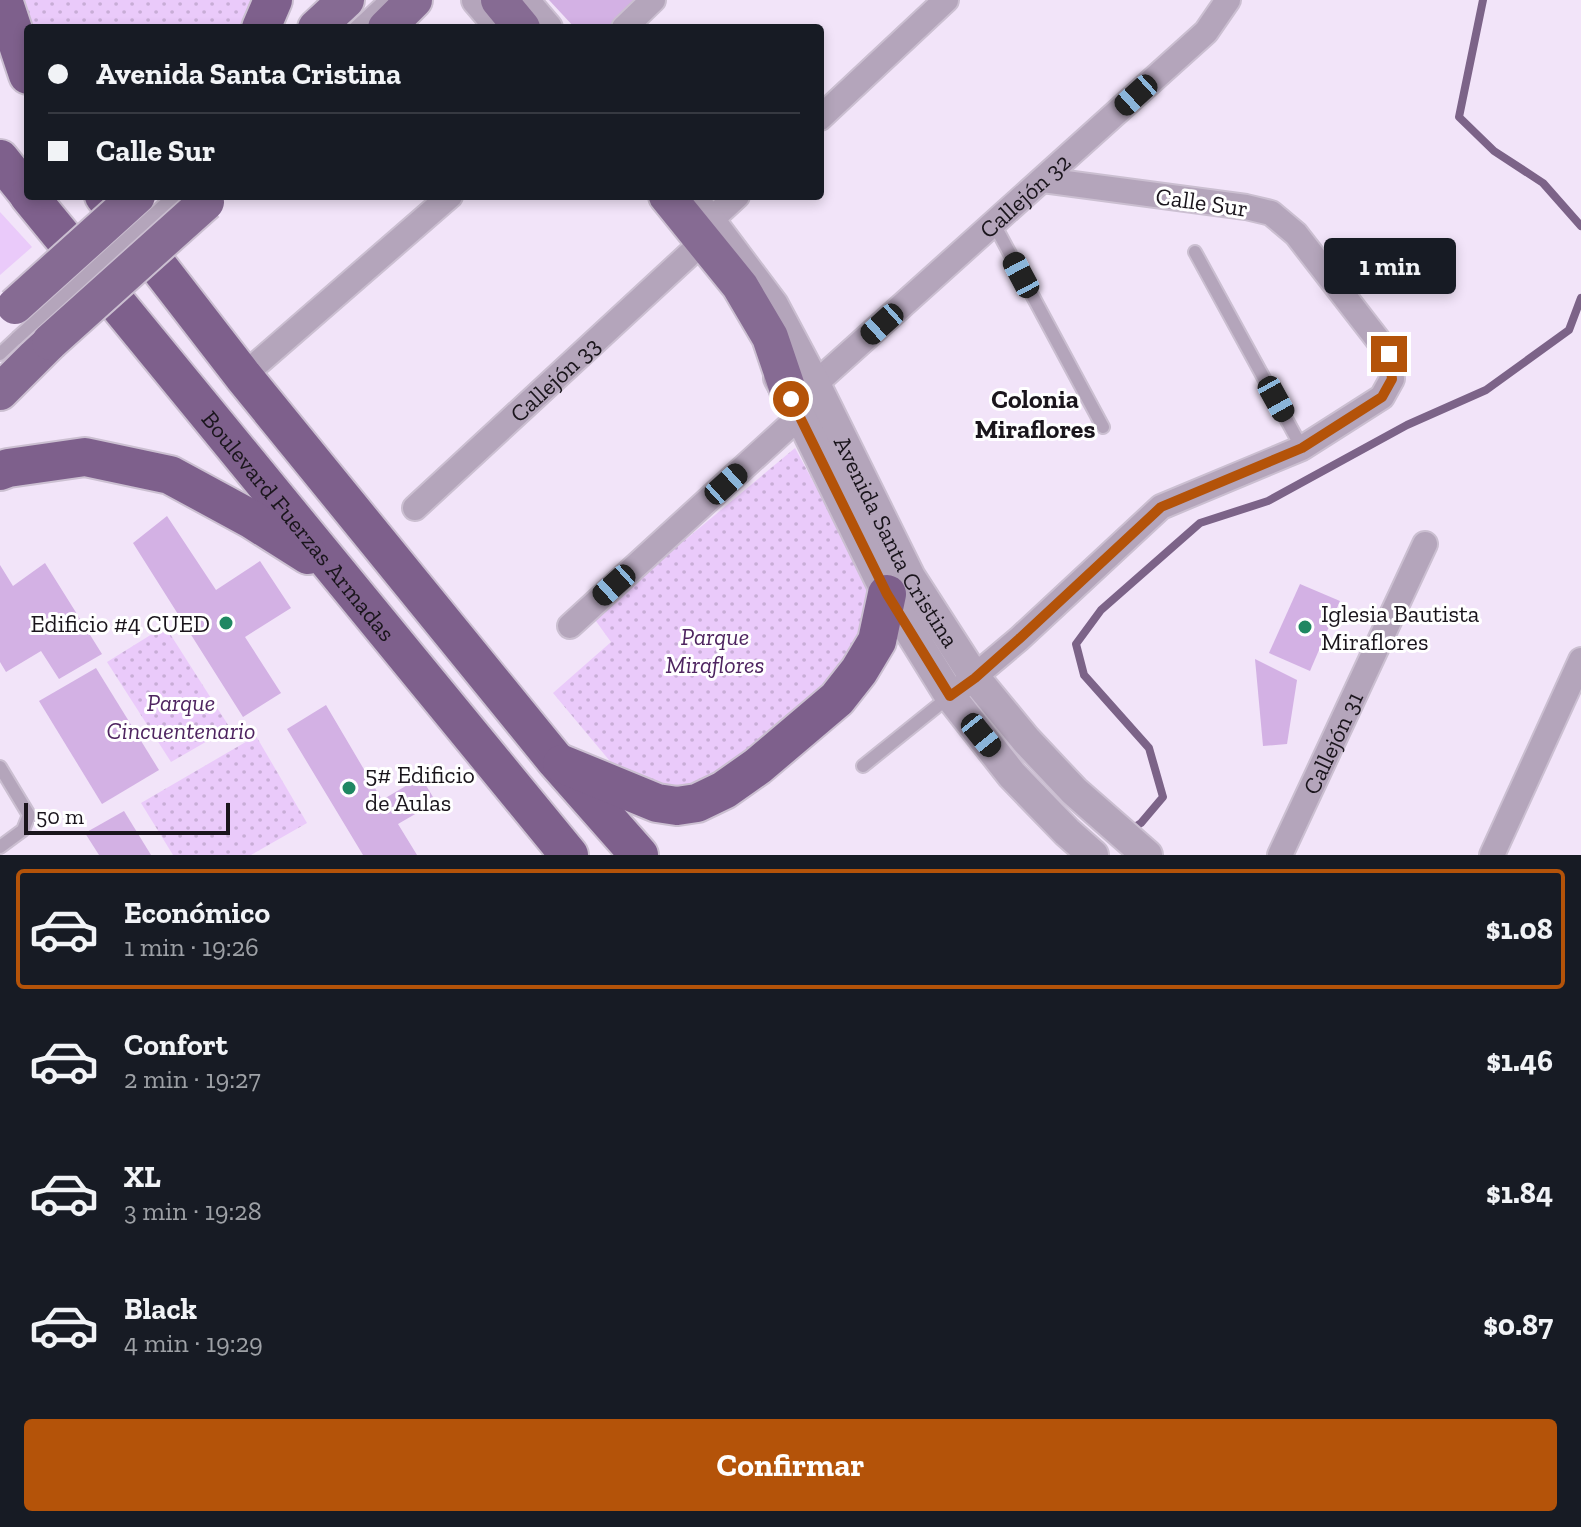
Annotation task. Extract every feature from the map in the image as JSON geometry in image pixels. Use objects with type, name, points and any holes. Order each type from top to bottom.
[{"type":"highway","points":[[3,0],[24,63]]},
{"type":"highway","points":[[263,24],[273,0]]},
{"type":"highway","points":[[0,66],[24,95]]},
{"type":"highway","name":"Boulevard Fuerzas Armadas","points":[[0,159],[21,189]]},
{"type":"highway","name":"Boulevard Fuerzas Armadas","points":[[30,200],[569,855]]},
{"type":"highway","points":[[107,200],[243,376],[556,761],[639,855]]},
{"type":"highway","points":[[0,471],[85,457],[170,475],[251,519],[337,573]]},
{"type":"highway","points":[[556,761],[657,803],[677,806],[697,803],[724,790],[758,766],[837,699],[877,641],[899,585]]},
{"type":"main road","points":[[320,24],[346,0]]},
{"type":"main road","points":[[390,24],[414,0]]},
{"type":"main road","points":[[499,0],[519,24]]},
{"type":"main road","points":[[0,392],[20,326],[133,200]]},
{"type":"main road","points":[[20,326],[194,200]]},
{"type":"main road","points":[[670,200],[740,286],[802,399]]},
{"type":"street","points":[[477,0],[498,24]]},
{"type":"street","points":[[523,0],[544,24]]},
{"type":"street","points":[[628,24],[653,0]]},
{"type":"street","points":[[824,114],[946,0]]},
{"type":"street","name":"Callejón 32","points":[[570,626],[802,399],[1206,32],[1228,0]]},
{"type":"street","name":"Calle Sur","points":[[950,696],[975,678],[1161,507],[1302,448],[1382,397],[1392,379],[1389,354],[1296,234],[1271,213],[1043,180]]},
{"type":"street","points":[[243,376],[445,200]]},
{"type":"street","name":"Avenida Santa Cristina","points":[[649,200],[693,251],[802,399],[899,585],[950,696],[1012,775],[1093,855]]},
{"type":"street","name":"Avenida Santa Cristina","points":[[693,200],[773,305],[802,399]]},
{"type":"street","points":[[710,221],[733,200]]},
{"type":"street","name":"Callejón 33","points":[[415,508],[693,251]]},
{"type":"street","name":"Callejón 31","points":[[1280,855],[1425,544]]},
{"type":"street","name":"Avenida Santa Cristina","points":[[899,585],[1026,740],[1074,791],[1143,852]]},
{"type":"street","points":[[1492,855],[1581,660]]},
{"type":"lane","points":[[359,24],[385,0]]},
{"type":"lane","points":[[994,224],[1103,427]]},
{"type":"lane","points":[[1195,252],[1302,448]]},
{"type":"lane","points":[[0,354],[20,326]]},
{"type":"lane","points":[[863,766],[950,696]]},
{"type":"lane","points":[[0,767],[29,815],[23,830],[0,847]]},
{"type":"green space","points":[[10,0],[262,0],[251,24],[25,24]]},
{"type":"green space","points":[[0,212],[32,247],[0,275]]},
{"type":"green space","name":"Parque Miraflores","points":[[795,448],[857,563],[871,599],[868,634],[846,666],[731,769],[672,792],[614,766],[553,693],[611,642],[593,617]]},
{"type":"green space","name":"Parque Cincuentenario","points":[[165,626],[230,728],[171,762],[107,662]]},
{"type":"green space","points":[[256,736],[307,823],[251,855],[173,855],[141,803]]},
{"type":"building","points":[[549,0],[637,0],[611,24],[571,24]]},
{"type":"building","name":"Edificio #4 CUED","points":[[167,516],[216,590],[260,561],[291,608],[245,637],[281,693],[243,717],[133,543]]},
{"type":"building","points":[[45,563],[102,654],[59,679],[41,651],[6,672],[0,662],[0,565],[13,586]]},
{"type":"building","name":"Iglesia Bautista Miraflores","points":[[1300,584],[1340,601],[1310,671],[1269,653]]},
{"type":"building","name":"Iglesia Bautista Miraflores","points":[[1255,659],[1297,680],[1287,744],[1263,746]]},
{"type":"building","points":[[96,668],[159,770],[102,804],[39,701]]},
{"type":"building","name":"5# Edificio de Aulas","points":[[326,705],[382,800],[421,777],[436,802],[398,824],[417,855],[363,855],[287,729]]},
{"type":"building","points":[[124,811],[151,855],[99,855],[85,833]]},
{"type":"waterway","points":[[1483,0],[1459,117],[1494,151],[1543,183],[1581,226]]},
{"type":"waterway","points":[[1130,830],[1141,823],[1163,797],[1149,748],[1084,675],[1076,644],[1101,610],[1200,523],[1268,501],[1407,425],[1486,390],[1569,330],[1581,298]]},
{"type":"place","name":"Edificio #4 CUED","points":[[226,623]]},
{"type":"place","name":"Iglesia Bautista Miraflores","points":[[1305,627]]},
{"type":"place","name":"5# Edificio de Aulas","points":[[349,788]]},
{"type":"district","name":"Colonia Miraflores","points":[[1035,414]]},
{"type":"route","points":[[791,399],[887,594],[950,696],[1019,639],[1161,507],[1302,448],[1382,397],[1392,379],[1389,354]]}]
